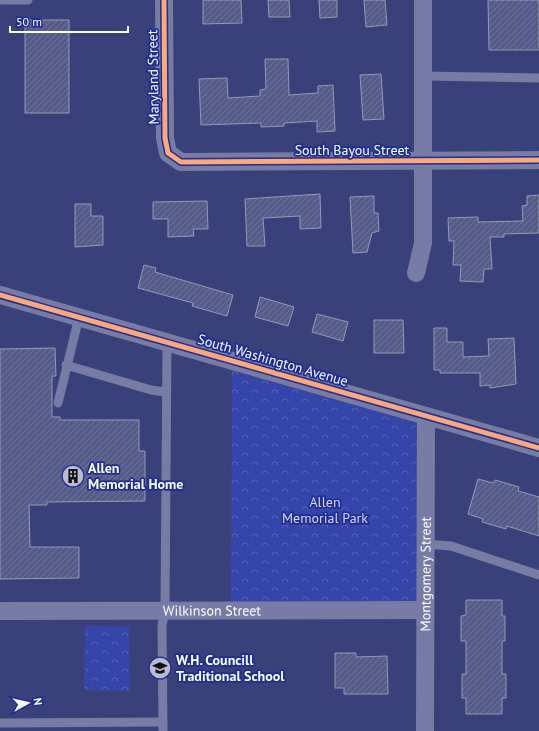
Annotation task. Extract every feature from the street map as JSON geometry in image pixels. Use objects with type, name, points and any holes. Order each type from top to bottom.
[{"type":"street","name":"Maryland Street","points":[[164,0],[165,138],[168,153]]},
{"type":"street","points":[[416,273],[423,243],[423,0]]},
{"type":"street","name":"South Bayou Street","points":[[168,153],[181,162],[423,162],[539,160]]},
{"type":"street","name":"South Washington Avenue","points":[[0,295],[539,448]]},
{"type":"street","name":"Montgomery Street","points":[[425,731],[426,416]]},
{"type":"street","name":"Wilkinson Street","points":[[0,611],[425,610]]},
{"type":"lane","points":[[2,0],[28,0]]},
{"type":"lane","points":[[423,76],[539,78]]},
{"type":"lane","points":[[58,403],[66,365],[79,317]]},
{"type":"lane","points":[[1,726],[163,726],[162,625],[164,611],[167,342]]},
{"type":"lane","points":[[66,365],[151,390],[166,392]]},
{"type":"lane","points":[[425,544],[451,546],[539,575]]},
{"type":"green space","name":"Allen Memorial Park","points":[[232,371],[418,423],[418,602],[231,604]]},
{"type":"green space","points":[[85,626],[129,627],[130,691],[84,690]]},
{"type":"building","points":[[203,0],[241,0],[242,23],[203,24]]},
{"type":"building","points":[[268,0],[289,0],[290,17],[269,17]]},
{"type":"building","points":[[319,0],[337,0],[337,17],[320,18]]},
{"type":"building","points":[[364,0],[385,0],[387,25],[366,27]]},
{"type":"building","points":[[488,0],[539,0],[539,50],[489,50]]},
{"type":"building","points":[[25,20],[69,20],[69,113],[25,113]]},
{"type":"building","points":[[265,59],[288,59],[289,95],[318,93],[318,86],[333,85],[335,131],[317,132],[317,121],[284,123],[284,126],[261,127],[261,123],[201,125],[199,79],[227,78],[228,98],[260,96],[260,90],[266,89]]},
{"type":"building","points":[[381,74],[384,119],[363,120],[360,75]]},
{"type":"building","points":[[320,194],[321,228],[300,229],[300,216],[263,218],[265,246],[247,246],[245,199]]},
{"type":"building","points":[[539,195],[539,233],[504,234],[504,237],[490,237],[492,269],[484,269],[483,282],[460,281],[461,265],[453,265],[454,241],[449,241],[448,218],[478,217],[478,222],[523,221],[522,206],[527,205],[527,196]]},
{"type":"building","points":[[374,196],[374,213],[378,213],[379,231],[372,233],[367,252],[353,253],[350,197]]},
{"type":"building","points":[[207,201],[208,229],[193,229],[194,236],[168,237],[168,219],[153,219],[153,202]]},
{"type":"building","points":[[75,204],[91,204],[91,216],[103,216],[103,245],[75,247]]},
{"type":"building","points":[[144,265],[156,268],[155,272],[233,295],[227,316],[192,306],[193,303],[138,288]]},
{"type":"building","points":[[260,297],[294,307],[288,326],[255,317]]},
{"type":"building","points":[[317,314],[348,322],[343,341],[312,332]]},
{"type":"building","points":[[374,320],[403,320],[404,353],[374,353]]},
{"type":"building","points":[[434,328],[447,328],[447,342],[463,342],[463,357],[489,356],[488,339],[514,338],[516,384],[490,388],[490,385],[480,386],[480,373],[440,373],[440,370],[434,370]]},
{"type":"building","name":"Allen Memorial Home","points":[[55,348],[56,376],[52,376],[52,417],[60,417],[60,420],[139,420],[139,451],[145,451],[145,501],[47,502],[47,505],[29,505],[30,547],[79,547],[79,578],[0,579],[0,349]]},
{"type":"building","points":[[478,479],[493,483],[495,480],[519,487],[518,491],[539,497],[539,536],[507,526],[506,529],[482,522],[483,519],[468,514]]},
{"type":"building","points":[[466,600],[502,600],[502,616],[505,616],[505,641],[502,641],[502,674],[506,674],[506,698],[502,698],[502,714],[466,714],[466,698],[462,698],[462,674],[466,674],[466,641],[461,641],[461,616],[466,615]]},
{"type":"building","points":[[335,653],[356,653],[356,657],[387,656],[388,694],[344,694],[344,688],[335,688]]},
{"type":"cycle path","points":[[164,0],[165,138],[168,153],[181,162],[539,160]]},
{"type":"cycle path","points":[[0,295],[539,448]]},
{"type":"place","name":"Allen Memorial Home","points":[[73,476]]},
{"type":"place","name":"W.H. Councill Traditional School","points":[[160,668]]}]
